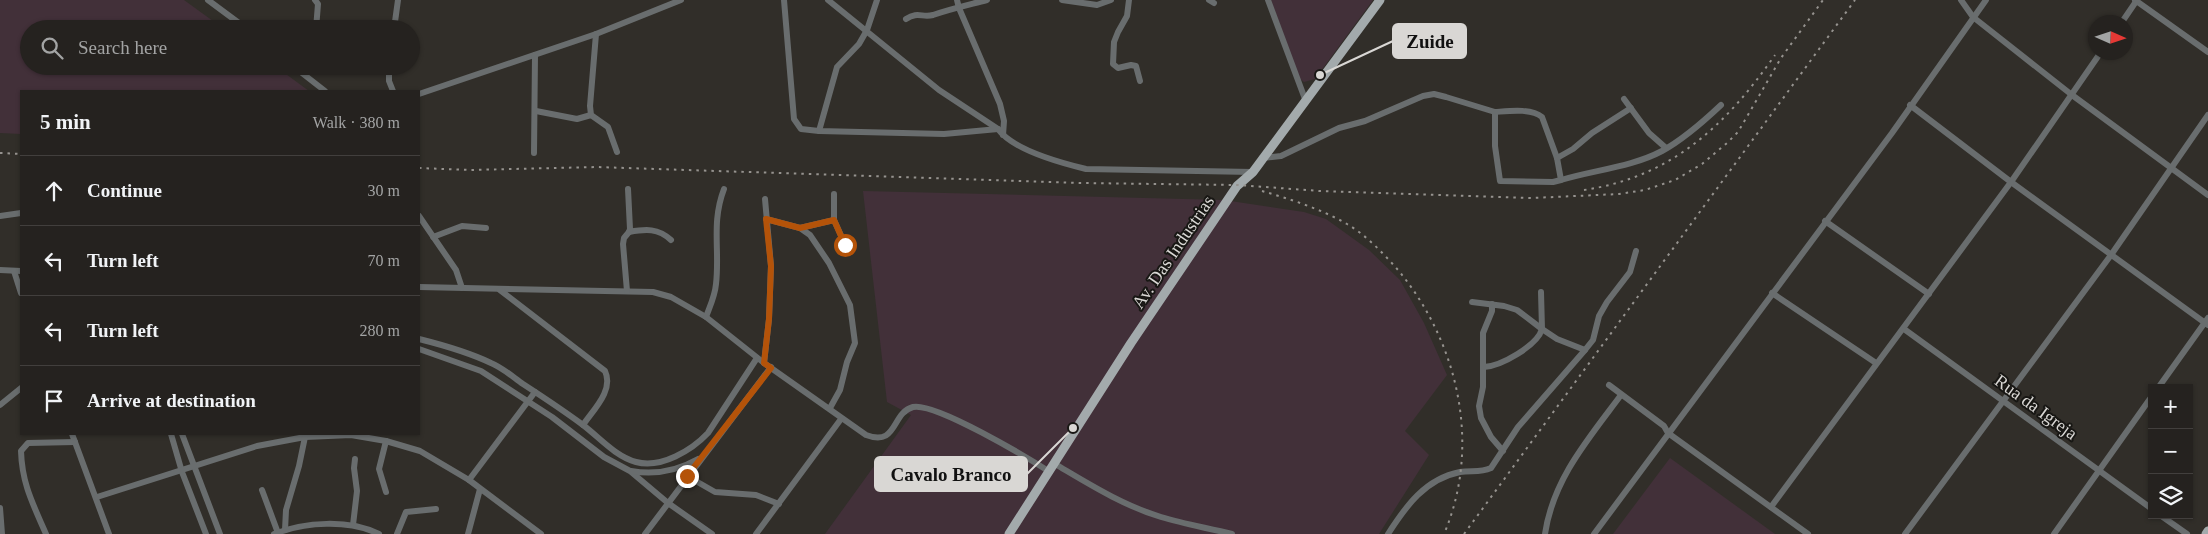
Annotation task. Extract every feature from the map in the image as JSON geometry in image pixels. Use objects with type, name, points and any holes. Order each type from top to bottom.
[{"type":"main road","name":"Av. Das Industrias","points":[[1009,534],[1131,343],[1231,194],[1240,182],[1253,172],[1305,99],[1380,0]]},
{"type":"street","points":[[208,0],[235,20]]},
{"type":"street","points":[[315,0],[318,4],[317,20]]},
{"type":"street","points":[[395,20],[398,0]]},
{"type":"street","points":[[420,94],[596,34],[681,0]]},
{"type":"street","points":[[784,0],[794,119],[801,129],[944,134],[998,129]]},
{"type":"street","points":[[828,0],[939,90],[998,129],[1017,145],[1067,164],[1086,169],[1253,172]]},
{"type":"street","points":[[819,131],[837,67],[859,44],[867,30],[877,0]]},
{"type":"street","points":[[957,0],[958,8],[1000,104],[1004,121],[1003,135]]},
{"type":"street","points":[[906,19],[916,14],[928,16],[987,0]]},
{"type":"street","points":[[1062,0],[1097,5],[1111,0]]},
{"type":"street","points":[[1129,0],[1127,16],[1114,42],[1113,64],[1118,68],[1131,64],[1136,66],[1140,81]]},
{"type":"street","points":[[1268,0],[1305,99]]},
{"type":"street","points":[[1961,0],[1973,17],[2072,95],[2208,195]]},
{"type":"street","points":[[1594,534],[1892,133],[1986,0]]},
{"type":"street","points":[[2126,15],[2136,0],[2208,52]]},
{"type":"street","points":[[596,34],[590,106],[591,115],[608,127],[617,152]]},
{"type":"street","points":[[534,154],[536,111],[535,55]]},
{"type":"street","points":[[1771,507],[2011,182],[2096,60]]},
{"type":"street","points":[[305,75],[324,90]]},
{"type":"street","points":[[389,75],[392,90]]},
{"type":"street","points":[[1262,158],[1281,156],[1339,128],[1365,120],[1422,96],[1434,94],[1495,112],[1538,114],[1542,117],[1557,158],[1561,180]]},
{"type":"street","points":[[1624,99],[1650,133],[1666,148]]},
{"type":"street","points":[[1495,112],[1495,146],[1500,181],[1552,182],[1620,166],[1666,148],[1689,133],[1721,105]]},
{"type":"street","points":[[1910,105],[2011,182],[2207,322],[2161,384]]},
{"type":"street","points":[[1557,158],[1573,150],[1592,133],[1631,108]]},
{"type":"street","points":[[536,111],[577,119],[591,115]]},
{"type":"street","points":[[1906,534],[2111,255],[2208,115]]},
{"type":"street","points":[[626,291],[623,244],[624,238],[629,232],[628,188]]},
{"type":"street","points":[[706,317],[714,298],[716,283],[716,215],[724,188]]},
{"type":"street","points":[[834,194],[834,220],[848,251]]},
{"type":"street","points":[[764,363],[769,319],[771,266],[765,199]]},
{"type":"street","points":[[0,216],[20,213]]},
{"type":"street","points":[[420,218],[456,270],[462,288]]},
{"type":"street","points":[[766,219],[800,228],[815,240],[845,291],[850,305],[855,343],[854,349],[847,362],[840,390],[830,408]]},
{"type":"street","points":[[800,228],[834,220]]},
{"type":"street","points":[[1825,221],[1929,294]]},
{"type":"street","points":[[433,237],[462,226],[486,228]]},
{"type":"street","points":[[629,232],[652,230],[661,232],[671,240]]},
{"type":"street","points":[[1388,534],[1398,516],[1419,492],[1440,479],[1461,472],[1483,472],[1491,468],[1518,427],[1593,340],[1599,316],[1607,302],[1630,272],[1636,251]]},
{"type":"street","points":[[0,270],[18,271],[20,286]]},
{"type":"street","points":[[420,287],[653,292],[671,297],[706,317],[757,358],[866,435],[880,438],[890,433],[906,411],[920,407],[983,432],[1052,468],[1139,509],[1181,523],[1232,534]]},
{"type":"street","points":[[500,290],[605,371],[609,378],[608,388],[583,425]]},
{"type":"street","points":[[1484,367],[1503,363],[1537,340],[1542,329],[1541,292]]},
{"type":"street","points":[[1772,293],[1876,363]]},
{"type":"street","points":[[1472,302],[1492,304],[1517,310],[1557,339],[1585,350]]},
{"type":"street","points":[[1492,304],[1492,311],[1483,333],[1483,387],[1479,406],[1481,418],[1491,437],[1503,451]]},
{"type":"street","name":"Rua da Igreja","points":[[1904,329],[2148,506]]},
{"type":"street","points":[[420,339],[444,345],[492,363],[583,425],[611,449],[636,462],[646,463],[654,463],[686,452],[699,443],[708,433],[757,358]]},
{"type":"street","points":[[420,349],[481,370],[552,417],[604,458],[630,471],[668,503],[712,534]]},
{"type":"street","points":[[645,534],[687,476],[771,368]]},
{"type":"street","points":[[1609,385],[1664,426],[1668,433],[1808,534]]},
{"type":"street","points":[[0,405],[20,389]]},
{"type":"street","points":[[469,480],[495,442],[535,392]]},
{"type":"street","points":[[1545,534],[1548,515],[1558,487],[1579,450],[1621,395]]},
{"type":"street","points":[[2054,534],[2148,402]]},
{"type":"street","points":[[726,406],[736,412]]},
{"type":"street","points":[[756,534],[841,419]]},
{"type":"street","points":[[72,435],[97,497],[109,534]]},
{"type":"street","points":[[171,435],[182,472],[206,534]]},
{"type":"street","points":[[182,435],[220,534]]},
{"type":"street","points":[[97,497],[182,472],[257,446],[305,437],[351,435],[386,440],[420,452],[469,480],[541,534]]},
{"type":"street","points":[[279,532],[299,466],[305,437]]},
{"type":"street","points":[[386,440],[379,469],[386,492]]},
{"type":"street","points":[[46,534],[25,485],[22,472],[22,451],[28,443],[75,442]]},
{"type":"street","points":[[604,458],[611,449]]},
{"type":"street","points":[[630,471],[647,474],[671,470],[701,458]]},
{"type":"street","points":[[353,525],[357,491],[354,468],[355,459]]},
{"type":"street","points":[[687,476],[715,492],[756,495],[779,504]]},
{"type":"street","points":[[468,534],[480,489]]},
{"type":"street","points":[[262,490],[279,532]]},
{"type":"street","points":[[0,508],[1,531]]},
{"type":"street","points":[[397,534],[406,512],[436,509]]},
{"type":"street","points":[[2166,519],[2187,534]]},
{"type":"street","points":[[279,532],[323,524],[353,525],[379,534]]},
{"type":"shaded area","points":[[0,0],[184,0],[212,20],[20,20],[20,75],[287,75],[308,90],[20,90],[20,134],[0,133]]},
{"type":"shaded area","points":[[1271,0],[1373,0],[1315,79],[1304,82],[1299,78]]},
{"type":"shaded area","points":[[863,191],[1224,200],[1304,212],[1326,219],[1369,250],[1400,280],[1424,323],[1447,375],[1405,431],[1429,455],[1379,534],[825,534],[911,415],[887,402]]},
{"type":"shaded area","points":[[1670,458],[1775,534],[1613,534]]},
{"type":"railway","points":[[420,168],[470,170],[597,167],[1079,183],[1238,185],[1320,191],[1532,198],[1619,194],[1645,190],[1675,180],[1702,164],[1727,143],[1738,132],[1781,58],[1823,0]]},
{"type":"railway","points":[[1464,534],[1855,0]]},
{"type":"railway","points":[[1584,190],[1615,183],[1644,173],[1670,160],[1694,144],[1737,104],[1775,55]]},
{"type":"railway","points":[[0,153],[20,154]]},
{"type":"railway","points":[[1262,191],[1316,209],[1361,233],[1398,270],[1419,298],[1436,329],[1449,362],[1458,396],[1462,430],[1461,465],[1455,500],[1444,534]]},
{"type":"place","name":"Zuide","points":[[1320,75]]},
{"type":"place","name":"Cavalo Branco","points":[[1073,428]]},
{"type":"route","points":[[687,476],[771,368],[764,363],[769,319],[771,266],[766,219],[800,228],[834,220],[845,245]]}]
